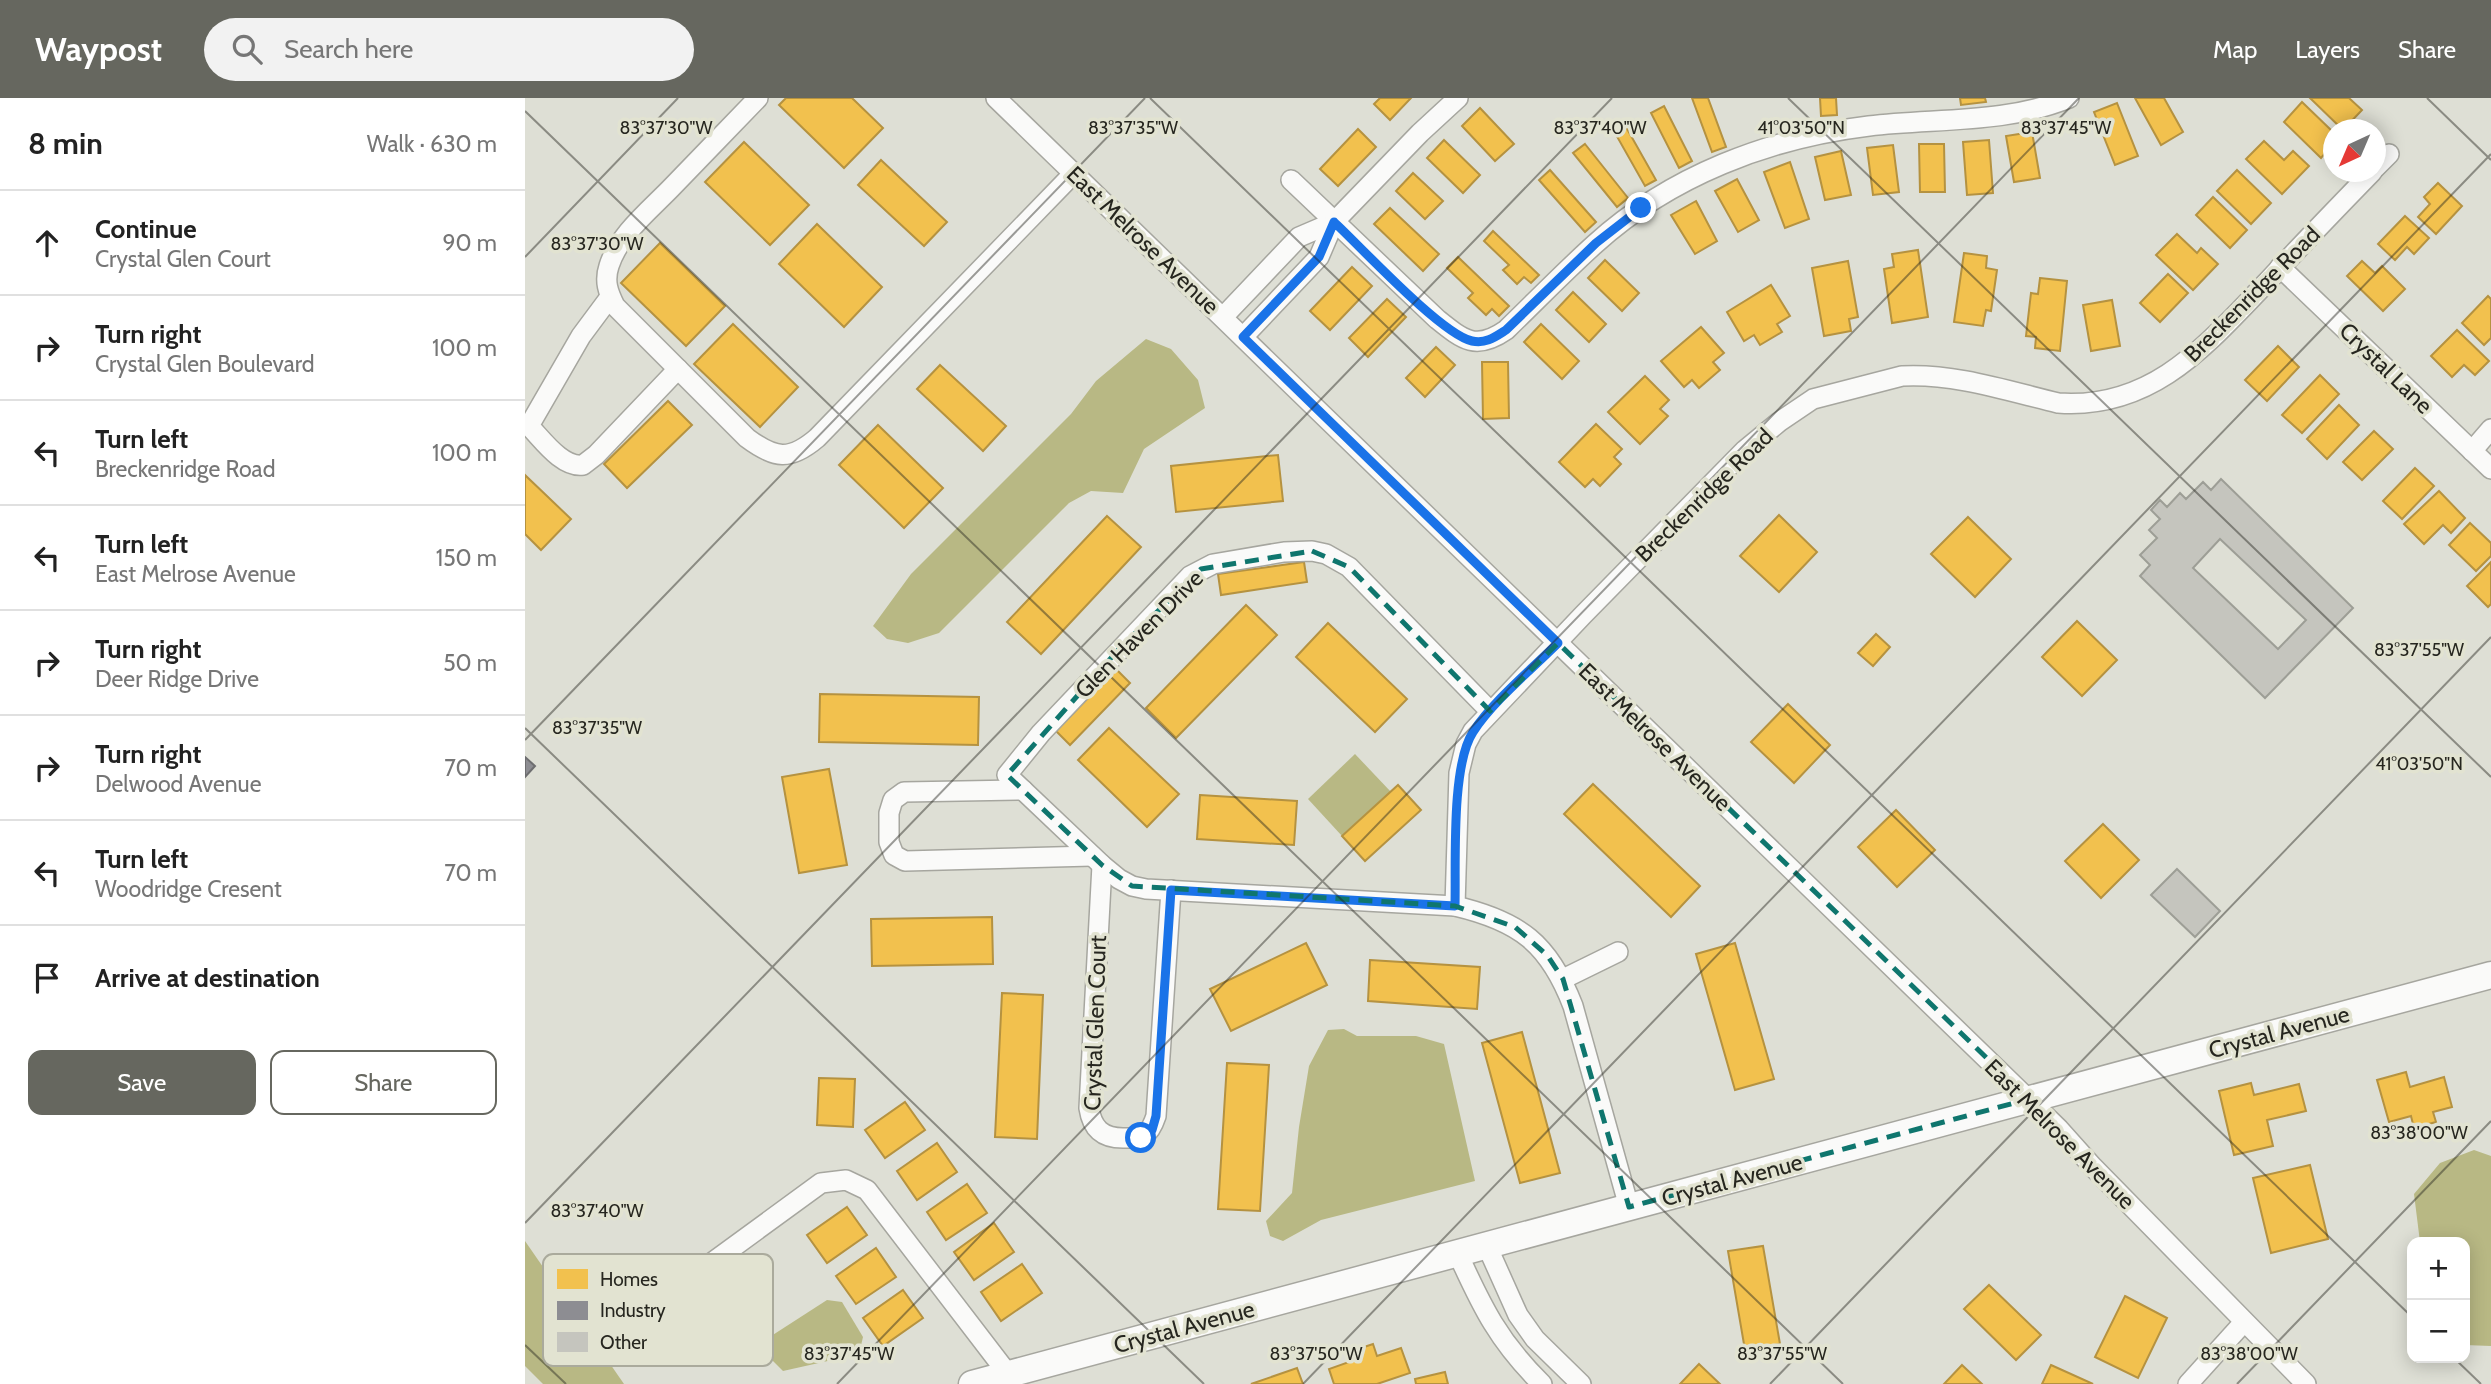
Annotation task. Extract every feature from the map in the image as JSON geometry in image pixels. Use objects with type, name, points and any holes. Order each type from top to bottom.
[{"type":"street","points":[[758,98],[643,217],[617,249],[606,280],[615,306],[747,438],[763,450],[779,455],[792,455],[817,438],[1073,173]]},
{"type":"street","name":"East Melrose Avenue","points":[[996,98],[2029,1100],[2306,1384]]},
{"type":"street","points":[[1243,337],[1319,257],[1334,222],[1420,133],[1458,98]]},
{"type":"street","points":[[1291,180],[1437,320],[1460,337],[1483,342],[1506,330],[1596,243],[1641,208],[1689,179],[1728,161],[1782,143],[1837,130],[1979,120],[2022,112],[2069,98]]},
{"type":"street","name":"Breckenridge Road","points":[[1455,906],[1459,773],[1473,731],[1745,450],[1779,422],[1813,399],[1873,382],[1917,375],[1960,380],[2058,403],[2100,402],[2127,395],[2153,384],[2177,369],[2210,342],[2362,182]]},
{"type":"street","points":[[1223,317],[1299,237],[1334,222]]},
{"type":"street","name":"Crystal Lane","points":[[2280,267],[2491,469]]},
{"type":"street","points":[[610,297],[581,336],[527,424],[560,457],[570,464],[583,466],[678,369]]},
{"type":"street","points":[[2472,451],[2491,429]]},
{"type":"street","name":"Glen Haven Drive","points":[[1023,790],[1007,775],[1041,733],[1190,576],[1213,564],[1284,552],[1312,551],[1326,554],[1349,567],[1490,711]]},
{"type":"street","points":[[1097,861],[905,861],[894,855],[889,842],[889,813],[894,800],[904,792],[1023,790],[1097,861],[1119,880],[1132,886],[1455,906],[1489,914],[1515,927],[1547,955],[1563,979],[1629,1207]]},
{"type":"street","name":"Crystal Glen Court","points":[[1097,861],[1089,1108],[1091,1122],[1099,1133],[1112,1138],[1141,1138],[1152,1130],[1156,1116],[1171,890]]},
{"type":"street","points":[[1563,979],[1618,952]]},
{"type":"street","name":"Crystal Avenue","points":[[972,1384],[2491,975]]},
{"type":"street","points":[[724,1254],[821,1183],[846,1180],[867,1190],[1008,1374]]},
{"type":"street","points":[[1487,1246],[1518,1315],[1535,1339],[1581,1384]]},
{"type":"street","points":[[1458,1254],[1494,1328],[1506,1346],[1542,1384]]},
{"type":"street","points":[[2188,1384],[2244,1322]]},
{"type":"highlighted area","points":[[1312,551],[1349,567],[1490,711],[1558,643],[2029,1099],[1629,1207],[1563,979],[1547,955],[1515,927],[1455,906],[1132,886],[1102,865],[1007,775],[1119,649],[1201,569]]},
{"type":"shaded area","points":[[1146,339],[1171,349],[1198,380],[1205,408],[1144,449],[1123,493],[1091,491],[1069,503],[939,633],[908,643],[887,639],[873,626],[911,574],[1071,414],[1096,381]]},
{"type":"shaded area","points":[[1355,754],[1391,792],[1342,836],[1308,799]]},
{"type":"shaded area","points":[[1344,1029],[1357,1036],[1416,1036],[1444,1044],[1475,1181],[1321,1220],[1283,1241],[1270,1236],[1266,1221],[1292,1193],[1309,1066],[1328,1030]]},
{"type":"shaded area","points":[[2474,1150],[2491,1156],[2491,1346],[2470,1345],[2470,1237],[2419,1237],[2414,1194],[2440,1163]]},
{"type":"shaded area","points":[[525,1241],[543,1267],[543,1366],[612,1366],[624,1384],[543,1384],[525,1366]]},
{"type":"shaded area","points":[[827,1300],[842,1302],[863,1337],[859,1354],[783,1371],[773,1361],[773,1335]]},
{"type":"building: Homes","points":[[786,98],[852,98],[883,128],[844,168],[779,105]]},
{"type":"building: Homes","points":[[1380,98],[1411,98],[1390,120],[1374,104]]},
{"type":"building: Homes","points":[[1692,98],[1708,98],[1726,147],[1712,152]]},
{"type":"building: Homes","points":[[1820,98],[1836,98],[1837,115],[1821,116]]},
{"type":"building: Homes","points":[[1960,98],[1985,98],[1986,102],[1961,105]]},
{"type":"building: Homes","points":[[2135,98],[2164,98],[2183,132],[2161,145]]},
{"type":"building: Homes","points":[[2310,98],[2349,98],[2362,110],[2353,119],[2332,119]]},
{"type":"building: Homes","points":[[2302,102],[2323,122],[2321,158],[2284,122]]},
{"type":"building: Homes","points":[[2117,103],[2138,156],[2115,165],[2094,112]]},
{"type":"building: Homes","points":[[1664,106],[1692,161],[1679,168],[1651,113]]},
{"type":"building: Homes","points":[[1480,108],[1514,144],[1495,161],[1462,126]]},
{"type":"building: Homes","points":[[1626,127],[1656,180],[1645,186],[1615,133]]},
{"type":"building: Homes","points":[[1358,129],[1376,147],[1338,186],[1320,169]]},
{"type":"building: Homes","points":[[2032,132],[2040,178],[2014,182],[2006,136]]},
{"type":"building: Homes","points":[[1444,140],[1480,175],[1463,193],[1427,158]]},
{"type":"building: Homes","points":[[1989,140],[1993,193],[1967,195],[1963,142]]},
{"type":"building: Homes","points":[[2264,141],[2284,160],[2293,151],[2309,166],[2282,194],[2246,159]]},
{"type":"building: Homes","points":[[744,142],[809,205],[770,245],[705,182]]},
{"type":"building: Homes","points":[[1585,144],[1628,198],[1617,207],[1573,153]]},
{"type":"building: Homes","points":[[1919,144],[1944,144],[1945,192],[1920,192]]},
{"type":"building: Homes","points":[[1893,145],[1899,192],[1873,195],[1867,148]]},
{"type":"building: Homes","points":[[1841,151],[1851,195],[1825,200],[1815,157]]},
{"type":"building: Homes","points":[[881,160],[947,222],[924,246],[858,185]]},
{"type":"building: Homes","points":[[1790,162],[1809,219],[1785,228],[1764,172]]},
{"type":"building: Homes","points":[[1550,170],[1596,222],[1585,232],[1539,180]]},
{"type":"building: Homes","points":[[2237,170],[2271,203],[2251,224],[2217,191]]},
{"type":"building: Homes","points":[[1413,173],[1443,201],[1425,219],[1396,191]]},
{"type":"building: Homes","points":[[1737,179],[1759,220],[1738,232],[1715,191]]},
{"type":"building: Homes","points":[[2438,183],[2462,206],[2436,234],[2418,217],[2430,204],[2424,197]]},
{"type":"building: Homes","points":[[2213,197],[2247,230],[2230,248],[2196,215]]},
{"type":"building: Homes","points":[[1696,201],[1717,241],[1695,254],[1671,215]]},
{"type":"building: Homes","points":[[1390,208],[1439,254],[1423,271],[1374,224]]},
{"type":"building: Homes","points":[[2405,216],[2429,238],[2414,254],[2407,247],[2395,260],[2378,244]]},
{"type":"building: Homes","points":[[817,224],[882,287],[844,327],[779,264]]},
{"type":"building: Homes","points":[[1493,231],[1539,275],[1531,283],[1524,277],[1517,284],[1503,270],[1509,265],[1484,241]]},
{"type":"building: Homes","points":[[2177,234],[2197,253],[2201,248],[2218,264],[2193,290],[2156,255]]},
{"type":"building: Homes","points":[[660,243],[725,306],[686,346],[621,283]]},
{"type":"building: Homes","points":[[1918,250],[1928,317],[1892,323],[1884,269],[1894,267],[1892,254]]},
{"type":"building: Homes","points":[[1964,253],[1987,256],[1986,268],[1997,270],[1991,311],[1986,310],[1983,326],[1954,322]]},
{"type":"building: Homes","points":[[1458,257],[1509,306],[1499,316],[1492,309],[1486,315],[1468,298],[1473,293],[1447,268]]},
{"type":"building: Homes","points":[[1605,260],[1639,293],[1622,311],[1588,278]]},
{"type":"building: Homes","points":[[1848,261],[1858,317],[1849,319],[1851,331],[1824,336],[1812,268]]},
{"type":"building: Homes","points":[[2362,261],[2375,273],[2382,266],[2405,289],[2383,311],[2347,276]]},
{"type":"building: Homes","points":[[1352,267],[1372,286],[1330,330],[1310,311]]},
{"type":"building: Homes","points":[[2168,274],[2188,293],[2160,322],[2140,303]]},
{"type":"building: Homes","points":[[2040,278],[2067,281],[2060,351],[2035,348],[2036,337],[2026,336],[2031,293],[2038,294]]},
{"type":"building: Homes","points":[[1771,285],[1790,316],[1777,324],[1782,332],[1760,345],[1754,335],[1744,341],[1727,312]]},
{"type":"building: Homes","points":[[1573,292],[1606,324],[1589,342],[1556,310]]},
{"type":"building: Homes","points":[[2488,296],[2491,299],[2491,338],[2484,345],[2462,323]]},
{"type":"building: Homes","points":[[1387,299],[1406,317],[1368,357],[1349,338]]},
{"type":"building: Homes","points":[[2112,300],[2120,346],[2091,351],[2083,305]]},
{"type":"building: Homes","points":[[733,324],[798,387],[760,427],[694,364]]},
{"type":"building: Homes","points":[[1541,324],[1579,361],[1562,379],[1524,342]]},
{"type":"building: Homes","points":[[1701,327],[1724,353],[1713,362],[1720,370],[1699,388],[1692,380],[1684,387],[1661,361]]},
{"type":"building: Homes","points":[[2457,330],[2489,361],[2475,375],[2464,365],[2452,377],[2431,356]]},
{"type":"building: Homes","points":[[2278,346],[2299,367],[2267,401],[2245,380]]},
{"type":"building: Homes","points":[[1436,347],[1455,365],[1425,397],[1406,378]]},
{"type":"building: Homes","points":[[1482,362],[1508,362],[1509,418],[1483,419]]},
{"type":"building: Homes","points":[[940,365],[1006,426],[983,451],[917,389]]},
{"type":"building: Homes","points":[[2320,375],[2339,394],[2302,433],[2282,415]]},
{"type":"building: Homes","points":[[1645,376],[1669,400],[1660,409],[1668,416],[1640,444],[1608,412]]},
{"type":"building: Homes","points":[[668,401],[692,425],[627,488],[604,464]]},
{"type":"building: Homes","points":[[2339,405],[2359,425],[2327,459],[2307,439]]},
{"type":"building: Homes","points":[[1596,424],[1622,449],[1614,457],[1621,464],[1600,486],[1593,479],[1585,487],[1559,462]]},
{"type":"building: Homes","points":[[878,425],[943,488],[904,528],[839,465]]},
{"type":"building: Homes","points":[[2374,431],[2393,449],[2362,480],[2343,462]]},
{"type":"building: Homes","points":[[1278,455],[1283,501],[1176,512],[1171,466]]},
{"type":"building: Homes","points":[[2415,468],[2434,486],[2402,519],[2383,501]]},
{"type":"building: Homes","points":[[525,475],[571,519],[541,550],[525,534]]},
{"type":"building: Homes","points":[[2439,491],[2465,518],[2451,533],[2443,525],[2424,544],[2404,524]]},
{"type":"building: Homes","points":[[1779,515],[1817,552],[1779,592],[1740,556]]},
{"type":"building: Homes","points":[[1107,516],[1141,547],[1041,654],[1007,622]]},
{"type":"building: Homes","points":[[1968,517],[2011,559],[1975,597],[1931,554]]},
{"type":"building: Homes","points":[[2470,523],[2491,543],[2491,556],[2476,571],[2449,545]]},
{"type":"building: Homes","points":[[1304,562],[1307,582],[1221,595],[1218,574]]},
{"type":"building: Homes","points":[[2491,562],[2491,604],[2488,607],[2467,586]]},
{"type":"building: Homes","points":[[1246,605],[1277,635],[1176,738],[1146,708]]},
{"type":"building: Homes","points":[[2077,621],[2117,660],[2082,696],[2042,657]]},
{"type":"building: Homes","points":[[1328,623],[1407,699],[1375,732],[1296,657]]},
{"type":"building: Homes","points":[[1876,634],[1890,647],[1873,666],[1858,653]]},
{"type":"building: Homes","points":[[1116,669],[1130,683],[1070,745],[1056,731]]},
{"type":"building: Homes","points":[[820,694],[979,697],[978,745],[819,742]]},
{"type":"building: Homes","points":[[1788,704],[1830,745],[1794,783],[1751,742]]},
{"type":"building: Homes","points":[[1109,728],[1179,794],[1147,827],[1078,760]]},
{"type":"building: Homes","points":[[829,769],[847,865],[799,873],[782,777]]},
{"type":"building: Homes","points":[[1593,784],[1700,886],[1671,917],[1564,814]]},
{"type":"building: Homes","points":[[1398,785],[1421,810],[1365,861],[1342,836]]},
{"type":"building: Homes","points":[[1200,795],[1297,801],[1294,845],[1197,839]]},
{"type":"building: Homes","points":[[1896,810],[1935,850],[1897,887],[1858,847]]},
{"type":"building: Homes","points":[[2103,824],[2139,860],[2101,898],[2065,861]]},
{"type":"building: Homes","points":[[992,917],[993,964],[872,966],[871,919]]},
{"type":"building: Homes","points":[[1306,943],[1327,985],[1231,1031],[1210,989]]},
{"type":"building: Homes","points":[[1735,943],[1774,1079],[1735,1090],[1696,954]]},
{"type":"building: Homes","points":[[1370,960],[1480,967],[1477,1009],[1368,1001]]},
{"type":"building: Homes","points":[[1002,993],[1043,995],[1037,1139],[995,1137]]},
{"type":"building: Homes","points":[[1522,1032],[1560,1173],[1520,1183],[1482,1043]]},
{"type":"building: Homes","points":[[1227,1063],[1269,1065],[1260,1211],[1218,1209]]},
{"type":"building: Homes","points":[[2406,1072],[2410,1087],[2444,1077],[2452,1107],[2433,1112],[2436,1122],[2414,1128],[2411,1116],[2389,1122],[2377,1080]]},
{"type":"building: Homes","points":[[819,1078],[855,1079],[853,1127],[817,1125]]},
{"type":"building: Homes","points":[[2251,1083],[2254,1095],[2299,1084],[2306,1111],[2267,1120],[2273,1146],[2234,1155],[2219,1091]]},
{"type":"building: Homes","points":[[905,1102],[925,1130],[885,1158],[865,1130]]},
{"type":"building: Homes","points":[[937,1143],[957,1172],[917,1200],[897,1171]]},
{"type":"building: Homes","points":[[2310,1165],[2328,1239],[2271,1253],[2253,1178]]},
{"type":"building: Homes","points":[[967,1184],[987,1213],[946,1240],[927,1212]]},
{"type":"building: Homes","points":[[847,1207],[867,1235],[827,1263],[807,1235]]},
{"type":"building: Homes","points":[[994,1223],[1014,1252],[974,1280],[954,1252]]},
{"type":"building: Homes","points":[[1763,1246],[1780,1344],[1745,1350],[1728,1251]]},
{"type":"building: Homes","points":[[876,1248],[896,1277],[856,1304],[836,1276]]},
{"type":"building: Homes","points":[[1022,1264],[1042,1293],[1001,1321],[981,1292]]},
{"type":"building: Homes","points":[[1989,1285],[2041,1335],[2016,1360],[1964,1309]]},
{"type":"building: Homes","points":[[903,1290],[923,1318],[883,1346],[863,1318]]},
{"type":"building: Homes","points":[[2125,1296],[2167,1318],[2138,1378],[2095,1357]]},
{"type":"building: Homes","points":[[1373,1344],[1377,1356],[1401,1348],[1410,1373],[1377,1384],[1334,1384],[1329,1369],[1352,1361],[1349,1352]]},
{"type":"building: Homes","points":[[1699,1364],[1720,1384],[1680,1384]]},
{"type":"building: Homes","points":[[1962,1365],[1982,1384],[1944,1384]]},
{"type":"building: Homes","points":[[2051,1365],[2093,1384],[2042,1384]]},
{"type":"building: Homes","points":[[1297,1368],[1303,1384],[1251,1384]]},
{"type":"building: Homes","points":[[1445,1372],[1448,1384],[1416,1384],[1415,1379]]},
{"type":"building: Industry","points":[[525,757],[535,766],[525,777]]},
{"type":"building: Other","points":[[2221,479],[2353,608],[2265,698],[2140,576],[2150,565],[2140,555],[2157,538],[2149,530],[2160,519],[2151,510],[2160,500],[2167,507],[2180,493],[2186,499],[2203,482],[2211,490]],"holes":[[[2220,539],[2306,620],[2278,649],[2193,568]]]},
{"type":"building: Other","points":[[2177,869],[2220,911],[2195,937],[2151,895]]},
{"type":"route","points":[[1141,1138],[1152,1130],[1156,1116],[1171,890],[1455,906],[1459,773],[1467,744],[1473,731],[1490,711],[1558,643],[1243,337],[1319,257],[1334,222],[1437,320],[1460,337],[1483,342],[1506,330],[1596,243],[1641,208]]}]
